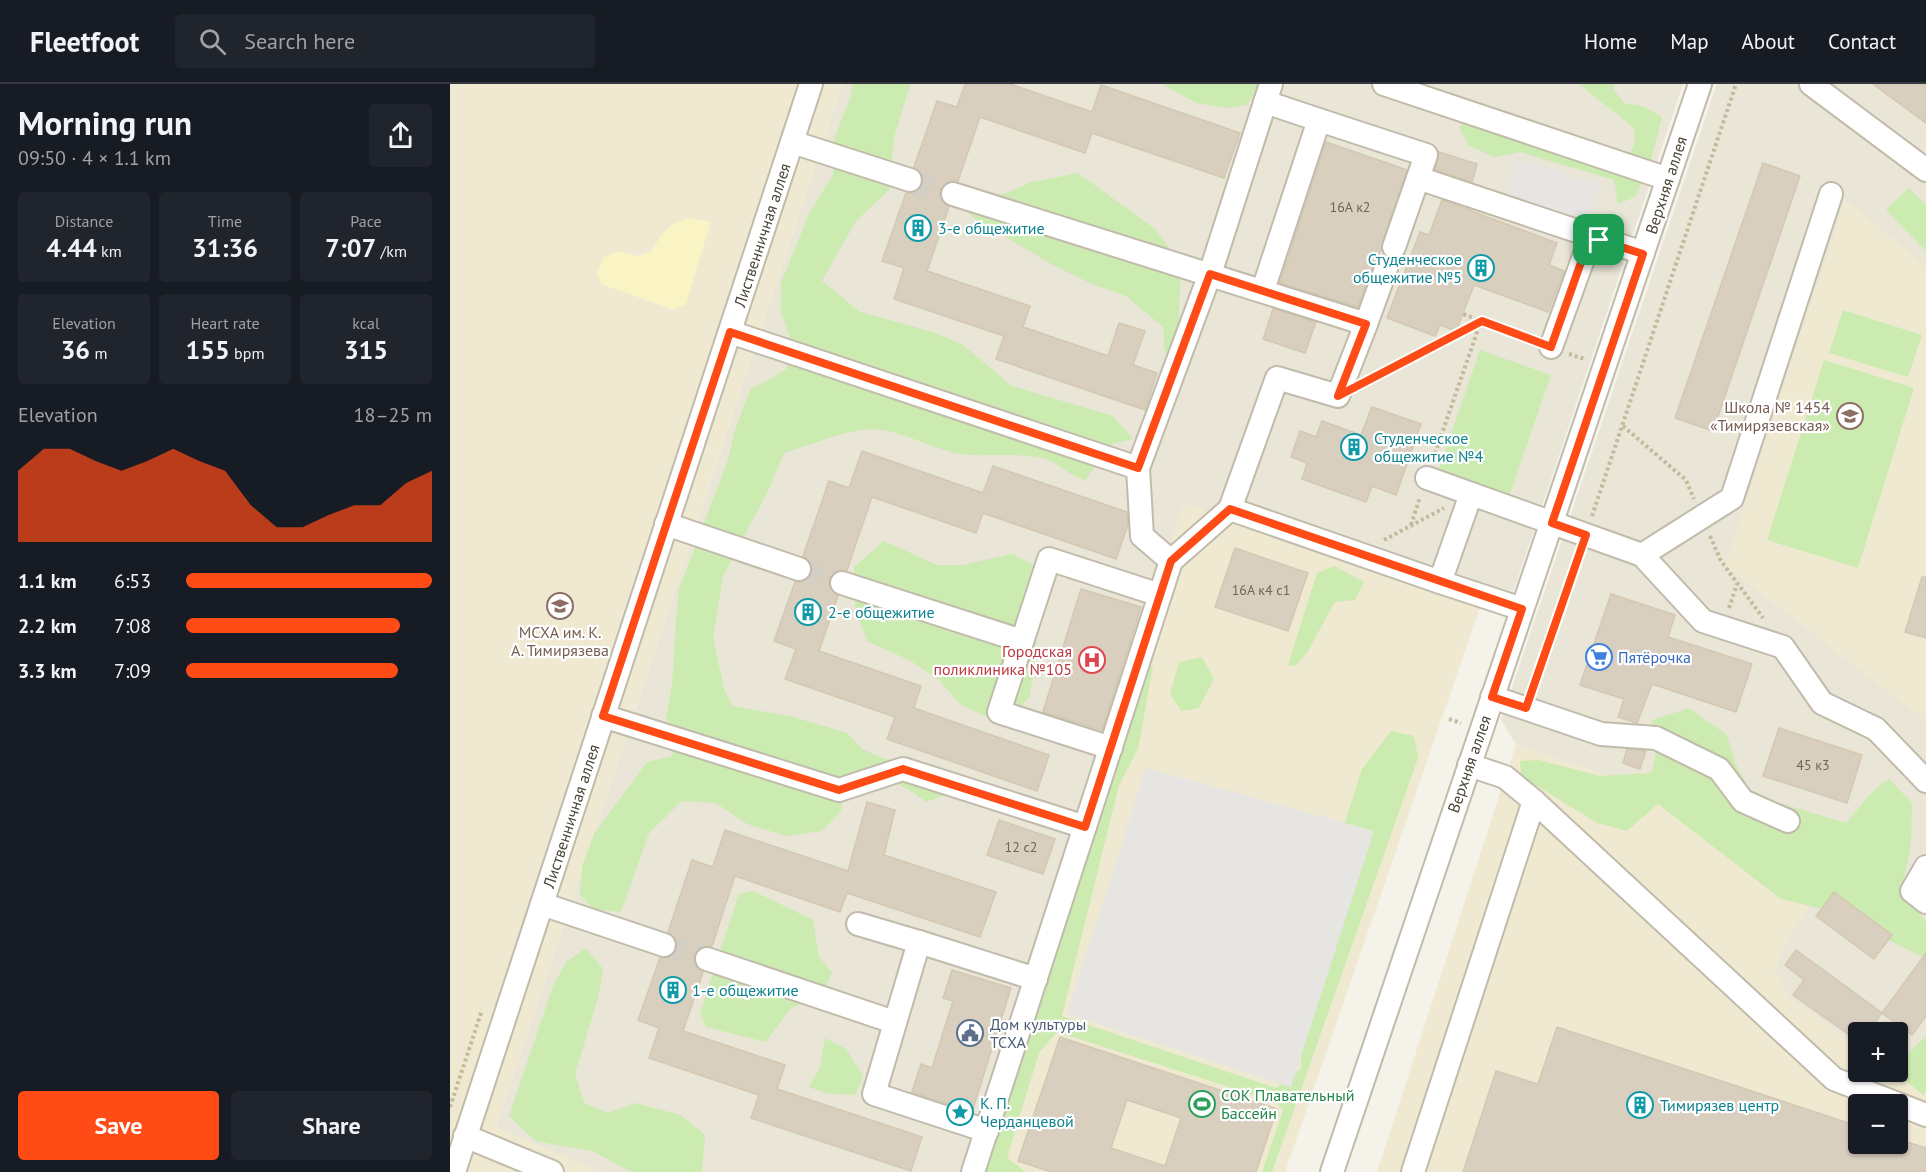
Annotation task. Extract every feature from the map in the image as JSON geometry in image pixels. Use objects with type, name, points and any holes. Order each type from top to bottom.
[{"type":"street","name":"Лиственничная аллея","points":[[454,1172],[812,84]]},
{"type":"street","points":[[1384,84],[1668,180]]},
{"type":"street","name":"Верхняя аллея","points":[[1332,1172],[1700,84]]},
{"type":"street","points":[[1811,84],[1926,170]]},
{"type":"street","points":[[1171,561],[1142,536],[1138,468],[1210,274],[1268,89],[1319,120],[1425,155],[1394,247]]},
{"type":"street","points":[[1263,290],[1319,120]]},
{"type":"street","points":[[792,142],[910,180]]},
{"type":"street","points":[[1418,178],[1643,254]]},
{"type":"street","points":[[954,194],[1366,324]]},
{"type":"street","points":[[1642,555],[1732,498],[1831,194]]},
{"type":"street","points":[[1551,347],[1590,237]]},
{"type":"street","points":[[978,1171],[987,1131],[1171,561],[1230,509],[1277,378],[1338,396],[1386,269]]},
{"type":"street","points":[[730,332],[1138,468]]},
{"type":"street","points":[[1427,478],[1642,555],[1703,621],[1783,647],[1822,703],[1876,729],[1926,781]]},
{"type":"street","points":[[1440,582],[1471,494]]},
{"type":"street","points":[[1230,509],[1522,609]]},
{"type":"street","points":[[666,524],[799,569]]},
{"type":"street","points":[[1111,748],[999,712],[1049,559],[1160,596]]},
{"type":"street","points":[[842,583],[1022,641]]},
{"type":"street","points":[[1492,697],[1601,734],[1656,738],[1719,769],[1743,801],[1788,821]]},
{"type":"street","points":[[603,716],[839,790],[903,769],[1085,827]]},
{"type":"street","points":[[1469,765],[1505,777],[1534,801],[1834,1079],[1926,1115]]},
{"type":"street","points":[[1413,1172],[1534,801]]},
{"type":"street","points":[[1926,867],[1912,891],[1926,902]]},
{"type":"street","points":[[542,904],[664,945]]},
{"type":"street","points":[[858,924],[1036,979]]},
{"type":"street","points":[[919,942],[874,1094],[987,1131]]},
{"type":"street","points":[[707,959],[894,1022]]},
{"type":"street","points":[[465,1136],[552,1172]]},
{"type":"path","points":[[1526,708],[1736,84]]},
{"type":"path","points":[[1463,314],[1605,367]]},
{"type":"path","points":[[1338,396],[1482,321]]},
{"type":"path","points":[[1411,525],[1482,321]]},
{"type":"path","points":[[1360,554],[1471,494]]},
{"type":"path","points":[[1449,719],[1467,725]]},
{"type":"shaded area","name":"МСХА им. К. А. Тимирязева","points":[[450,84],[843,84],[496,1127],[602,1172],[450,1172]]},
{"type":"shaded area","points":[[843,84],[1683,84],[1506,614],[1481,605],[965,1172],[602,1172],[496,1128]]},
{"type":"shaded area","points":[[1717,84],[1926,84],[1926,1090],[1919,1091],[1907,1082],[1908,1022],[1848,1022],[1848,1040],[1790,998],[1775,972],[1783,947],[1821,887],[1811,847],[1516,744],[1501,720]]},
{"type":"shaded area","points":[[1517,158],[1600,185],[1587,226],[1503,199]]},
{"type":"shaded area","name":"Школа № 1454 «Тимирязевская»","points":[[1845,200],[1926,266],[1926,721],[1725,566]]},
{"type":"shaded area","points":[[1184,503],[1481,605],[1285,1172],[965,1172]]},
{"type":"shaded area","points":[[1516,744],[1812,847],[1821,887],[1783,947],[1775,972],[1790,998],[1848,1040],[1848,1082],[1907,1082],[1919,1091],[1926,1090],[1926,1172],[1377,1172]]},
{"type":"shaded area","points":[[1146,768],[1374,831],[1291,1087],[1067,1014]]},
{"type":"green space","points":[[853,84],[910,84],[894,138],[889,190],[856,221],[822,281],[860,312],[933,332],[963,345],[1012,386],[1113,416],[1133,439],[1112,444],[1085,480],[1050,461],[1037,457],[958,453],[878,430],[845,433],[784,453],[769,489],[723,576],[713,637],[724,689],[732,706],[790,716],[847,733],[862,749],[885,759],[909,759],[936,776],[945,795],[926,802],[906,788],[887,781],[866,779],[843,782],[841,811],[822,831],[786,836],[747,824],[716,803],[682,801],[649,833],[621,912],[594,909],[580,895],[582,866],[594,834],[647,762],[672,756],[677,735],[666,717],[672,686],[678,592],[728,460],[734,433],[750,390],[787,369],[792,343],[781,311],[781,283],[809,214],[833,175],[834,139]]},
{"type":"green space","points":[[1162,84],[1259,84],[1247,105],[1225,108],[1196,103]]},
{"type":"green space","points":[[1579,84],[1615,84],[1613,89],[1624,103],[1642,106],[1662,117],[1651,160],[1635,197],[1618,204],[1614,180],[1520,152],[1495,157],[1469,146],[1459,127],[1477,113],[1628,158],[1635,143],[1634,128]]},
{"type":"green space","points":[[1078,173],[1155,229],[1181,264],[1178,333],[1165,355],[1163,327],[1126,296],[1092,284],[1053,265],[972,217],[961,203],[981,191],[1002,195],[1029,183]]},
{"type":"green space","points":[[1909,188],[1926,205],[1926,251],[1886,210]]},
{"type":"green space","points":[[1843,310],[1922,335],[1908,377],[1829,353]]},
{"type":"green space","points":[[1480,350],[1551,375],[1508,499],[1437,474]]},
{"type":"green space","points":[[1824,360],[1914,388],[1858,568],[1767,540]]},
{"type":"green space","points":[[884,541],[937,565],[963,565],[1012,554],[1045,571],[1030,696],[1005,725],[961,705],[940,681],[911,661],[867,641],[855,606],[854,567]]},
{"type":"green space","points":[[1334,566],[1364,582],[1355,600],[1335,602],[1307,653],[1295,666],[1288,665],[1317,573]]},
{"type":"green space","points":[[1202,657],[1214,679],[1199,708],[1181,711],[1170,694],[1179,662]]},
{"type":"green space","points":[[1148,661],[1153,667],[1138,749],[1119,785],[1062,1016],[1276,1088],[1301,1068],[1300,1020],[1289,998],[1362,769],[1391,731],[1414,736],[1418,758],[1272,1172],[1262,1172],[1283,1110],[1276,1102],[1057,1032],[1039,1053],[1007,1158],[1026,1172],[980,1172],[1096,822],[1089,772],[1143,663]]},
{"type":"green space","points":[[1689,708],[1727,735],[1735,763],[1753,795],[1846,823],[1873,791],[1889,779],[1912,803],[1911,844],[1903,883],[1926,923],[1926,958],[1823,909],[1781,899],[1658,804],[1627,831],[1597,823],[1521,776],[1520,761],[1539,760],[1600,776],[1651,773],[1657,750],[1652,720]]},
{"type":"green space","points":[[753,891],[813,920],[819,957],[832,972],[825,990],[789,1010],[766,1042],[706,1027],[700,1013],[739,894]]},
{"type":"green space","points":[[586,948],[603,969],[598,998],[575,1074],[584,1103],[608,1113],[635,1103],[680,1115],[705,1135],[702,1172],[632,1172],[592,1151],[535,1141],[509,1116],[553,986],[566,962]]},
{"type":"green space","points":[[1926,1036],[1926,1092],[1923,1095],[1907,1082],[1908,1053]]},
{"type":"green space","points":[[825,1038],[846,1049],[863,1076],[855,1095],[828,1094],[809,1087],[820,1067]]},
{"type":"sand","points":[[688,218],[711,222],[686,304],[674,310],[601,284],[597,272],[603,258],[617,251],[636,256],[651,252],[666,230],[675,223]]},
{"type":"building","name":"3-е общежитие","points":[[965,84],[1010,84],[1092,112],[1101,85],[1240,133],[1224,178],[1092,133],[1085,153],[980,117],[958,181],[950,181],[940,189],[940,197],[949,207],[927,271],[1030,306],[1023,327],[1108,356],[1119,323],[1145,331],[1133,365],[1157,373],[1145,410],[996,359],[1004,336],[894,299],[904,268],[882,261],[906,193],[913,193],[923,185],[923,177],[914,167],[937,101],[957,107]]},
{"type":"building","points":[[1873,84],[1926,84],[1926,123]]},
{"type":"building","points":[[1326,142],[1407,170],[1378,258],[1373,264],[1358,307],[1280,283]]},
{"type":"building","points":[[1439,152],[1477,164],[1472,182],[1435,170]]},
{"type":"building","points":[[1763,163],[1800,176],[1713,431],[1675,418]]},
{"type":"building","name":"Студенческое общежитие №5","points":[[1442,200],[1557,243],[1549,265],[1564,271],[1548,312],[1474,285],[1456,331],[1440,325],[1435,336],[1387,318],[1420,232],[1429,235]]},
{"type":"building","points":[[1273,309],[1316,322],[1305,353],[1263,339]]},
{"type":"building","name":"Студенческое общежитие №4","points":[[1372,407],[1421,424],[1396,495],[1372,486],[1366,502],[1302,479],[1307,463],[1291,457],[1300,431],[1316,437],[1322,421],[1361,435]]},
{"type":"building","name":"2-е общежитие","points":[[862,451],[983,493],[993,466],[1127,512],[1128,525],[1116,559],[983,513],[976,533],[872,497],[847,570],[839,570],[829,578],[829,586],[838,596],[819,651],[921,686],[914,708],[1049,755],[1037,791],[887,739],[895,717],[785,679],[796,649],[774,641],[795,582],[802,582],[812,574],[812,566],[803,556],[829,481],[849,488]]},
{"type":"building","points":[[1235,548],[1308,573],[1288,631],[1215,607]]},
{"type":"building","points":[[1922,577],[1926,577],[1926,638],[1905,632]]},
{"type":"building","name":"Городская поликлиника №105","points":[[1081,589],[1141,607],[1102,730],[1043,712]]},
{"type":"building","points":[[1611,594],[1675,615],[1668,637],[1752,664],[1736,712],[1652,684],[1637,723],[1618,717],[1624,699],[1580,685]]},
{"type":"building","points":[[1779,728],[1862,755],[1847,803],[1763,776]]},
{"type":"building","points":[[1627,749],[1646,751],[1640,769],[1623,763]]},
{"type":"building","name":"1-е общежитие","points":[[867,802],[895,810],[884,855],[996,892],[980,937],[847,893],[840,912],[735,876],[712,946],[699,949],[694,955],[697,967],[703,972],[683,1031],[785,1065],[777,1089],[922,1137],[911,1171],[751,1118],[759,1095],[649,1058],[659,1028],[638,1020],[660,958],[667,958],[677,950],[677,942],[668,932],[692,860],[713,867],[725,830],[848,871]]},
{"type":"building","points":[[999,820],[1055,839],[1043,874],[987,855]]},
{"type":"building","points":[[1834,892],[1892,935],[1874,959],[1816,916]]},
{"type":"building","points":[[1796,950],[1882,1013],[1875,1022],[1848,1022],[1848,1034],[1793,995],[1804,980],[1785,965]]},
{"type":"building","points":[[1926,953],[1926,1016],[1912,1035],[1908,1032],[1908,1022],[1894,1022],[1882,1013]]},
{"type":"building","name":"Дом культуры ТСХА","points":[[952,970],[1011,988],[972,1112],[912,1092],[921,1064],[932,1068],[953,1001],[943,998]]},
{"type":"building","name":"Тимирязев центр","points":[[1557,1027],[1848,1123],[1848,1154],[1908,1154],[1908,1142],[1926,1148],[1926,1172],[1463,1172],[1496,1071],[1538,1084]]},
{"type":"building","name":"СОК Плавательный Бассейн","points":[[1060,1037],[1277,1109],[1256,1172],[1051,1172],[1018,1161]],"holes":[[[1127,1100],[1181,1118],[1165,1166],[1111,1148]]]},
{"type":"tunnel","points":[[910,180],[953,194]]},
{"type":"tunnel","points":[[799,569],[842,583]]},
{"type":"tunnel","points":[[664,945],[707,959]]},
{"type":"place","name":"3-е общежитие","points":[[918,228]]},
{"type":"place","name":"Студенческое общежитие №5","points":[[1481,268]]},
{"type":"place","name":"Школа № 1454 «Тимирязевская»","points":[[1850,416]]},
{"type":"place","name":"Студенческое общежитие №4","points":[[1354,447]]},
{"type":"place","name":"МСХА им. К. А. Тимирязева","points":[[560,606]]},
{"type":"place","name":"2-е общежитие","points":[[808,612]]},
{"type":"place","name":"Пятёрочка","points":[[1599,657]]},
{"type":"place","name":"Городская поликлиника №105","points":[[1092,660]]},
{"type":"place","name":"1-е общежитие","points":[[673,990]]},
{"type":"place","name":"Дом культуры ТСХА","points":[[970,1033]]},
{"type":"place","name":"СОК Плавательный Бассейн","points":[[1202,1104]]},
{"type":"place","name":"Тимирязев центр","points":[[1640,1105]]},
{"type":"place","name":"К. П. Черданцевой","points":[[960,1112]]},
{"type":"route","points":[[1590,237],[1599,240],[1643,254],[1552,523],[1586,535],[1526,708],[1492,697],[1522,609],[1230,509],[1171,561],[1085,827],[903,769],[839,790],[603,716],[730,332],[1138,468],[1210,274],[1366,324],[1338,396],[1482,321],[1551,347],[1590,237]]}]
